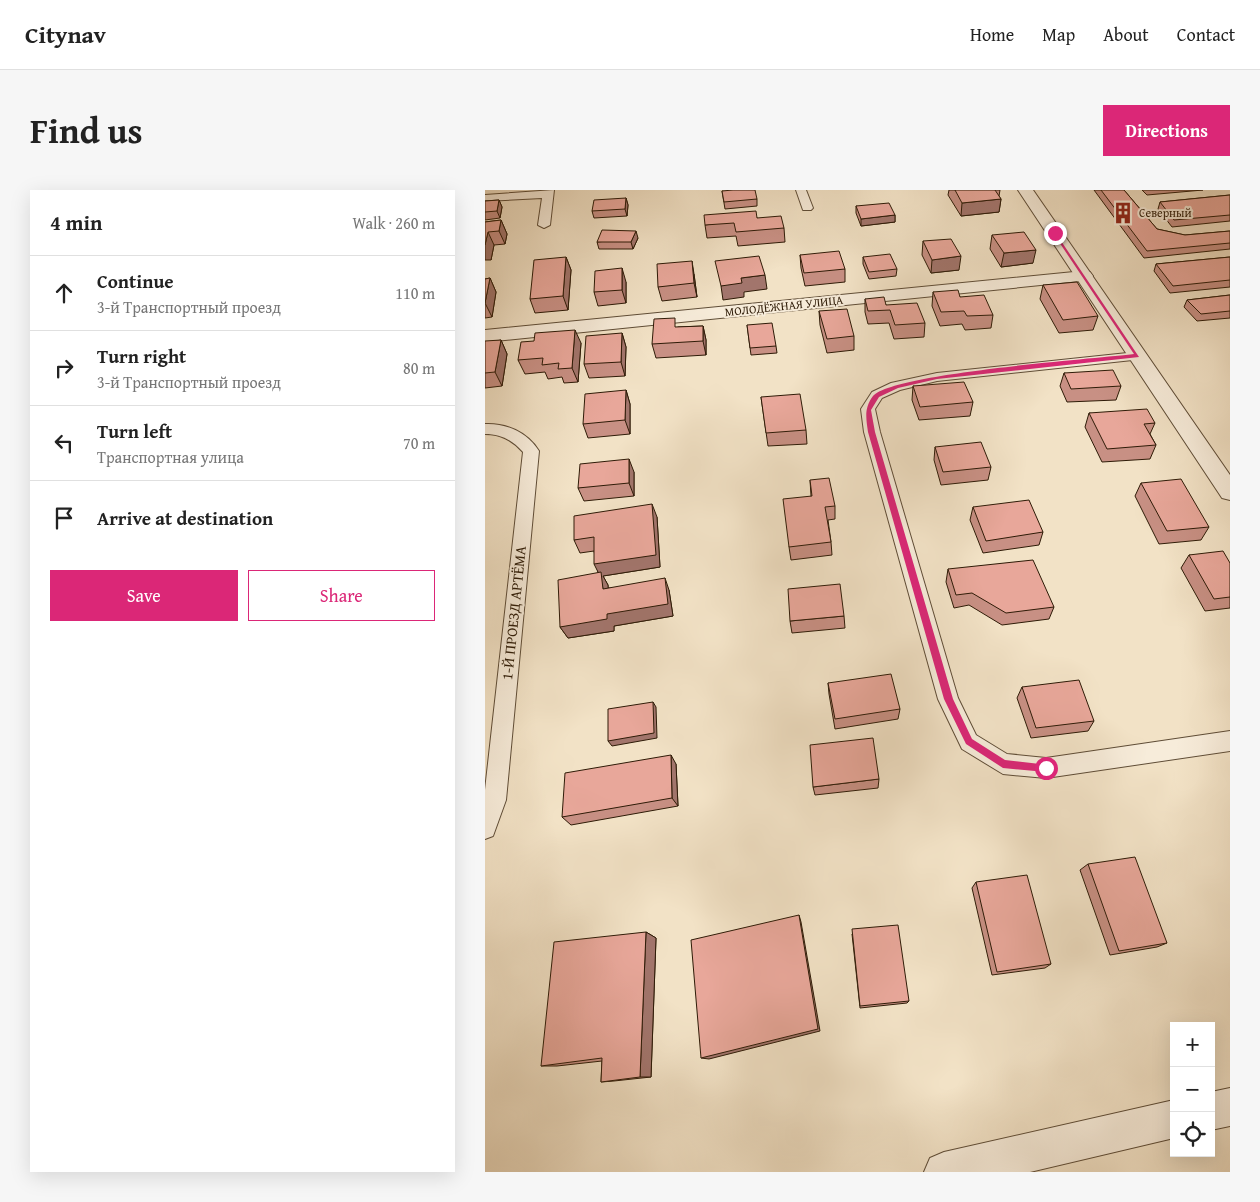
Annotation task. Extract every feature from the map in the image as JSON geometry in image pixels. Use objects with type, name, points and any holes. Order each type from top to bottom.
[{"type":"street","points":[[1025,190],[1230,492]]},
{"type":"street","name":"МОЛОДЁЖНАЯ УЛИЦА","points":[[485,336],[1084,276]]},
{"type":"street","points":[[1215,1110],[1230,1106]]},
{"type":"street","points":[[944,1172],[1170,1120]]},
{"type":"lane","points":[[801,190],[807,208]]},
{"type":"lane","points":[[485,198],[549,192],[543,224]]},
{"type":"lane","points":[[1137,356],[937,377],[896,386],[877,396],[868,410],[871,432],[949,699],[969,742],[1003,764],[1046,768],[1230,741]]},
{"type":"lane","name":"1-Й ПРОЕЗД АРТЁМА","points":[[485,429],[493,428],[519,436],[531,451],[495,800],[485,828]]},
{"type":"building","points":[[755,190],[757,199],[724,202],[722,191]]},
{"type":"building","points":[[955,190],[995,190],[1001,199],[962,203]]},
{"type":"building","points":[[1101,190],[1124,190],[1157,229],[1185,235],[1230,231],[1230,243],[1147,251]]},
{"type":"building","points":[[1230,195],[1230,215],[1174,220],[1160,202]]},
{"type":"building","points":[[626,198],[625,209],[592,211],[594,200]]},
{"type":"building","points":[[499,200],[497,211],[485,212],[485,201]]},
{"type":"building","points":[[889,203],[895,215],[861,219],[856,206]]},
{"type":"building","points":[[756,211],[757,218],[781,216],[784,228],[736,232],[734,223],[705,225],[704,215]]},
{"type":"building","points":[[501,220],[499,231],[488,232],[485,245],[485,222]]},
{"type":"building","points":[[602,230],[636,231],[631,242],[597,242]]},
{"type":"building","points":[[1024,232],[1036,250],[1004,253],[992,235]]},
{"type":"building","points":[[951,239],[961,256],[932,260],[923,241]]},
{"type":"building","points":[[839,251],[845,269],[804,273],[800,255]]},
{"type":"building","points":[[890,254],[897,269],[869,272],[863,257]]},
{"type":"building","points":[[759,256],[765,275],[741,278],[742,283],[721,286],[715,261]]},
{"type":"building","points":[[566,257],[563,296],[530,299],[534,260]]},
{"type":"building","points":[[1230,257],[1230,280],[1173,286],[1156,264]]},
{"type":"building","points":[[692,261],[694,283],[658,287],[657,264]]},
{"type":"building","points":[[622,268],[622,290],[594,292],[595,271]]},
{"type":"building","points":[[490,278],[485,303],[485,279]]},
{"type":"building","points":[[1077,282],[1098,316],[1063,320],[1043,285]]},
{"type":"building","points":[[958,290],[960,297],[984,295],[993,315],[967,316],[964,311],[941,312],[933,292]]},
{"type":"building","points":[[1230,295],[1230,311],[1201,314],[1187,300]]},
{"type":"building","points":[[884,297],[886,305],[917,303],[925,323],[895,325],[890,310],[868,311],[865,299]]},
{"type":"building","points":[[847,309],[854,336],[827,339],[819,311]]},
{"type":"building","points":[[675,318],[675,327],[703,326],[703,341],[652,344],[654,319]]},
{"type":"building","points":[[772,323],[776,346],[750,348],[747,325]]},
{"type":"building","points":[[575,330],[572,368],[558,369],[559,363],[542,365],[543,358],[518,360],[521,342],[534,341],[535,333]]},
{"type":"building","points":[[622,333],[621,362],[584,364],[586,336]]},
{"type":"building","points":[[501,340],[495,372],[485,373],[485,341]]},
{"type":"building","points":[[1113,370],[1121,386],[1071,389],[1064,373]]},
{"type":"building","points":[[964,382],[973,402],[920,407],[913,386]]},
{"type":"building","points":[[626,390],[625,420],[583,424],[585,394]]},
{"type":"building","points":[[800,394],[806,430],[766,433],[761,397]]},
{"type":"building","points":[[1147,409],[1155,423],[1144,424],[1156,445],[1107,449],[1089,413]]},
{"type":"building","points":[[981,442],[991,467],[943,472],[935,447]]},
{"type":"building","points":[[629,459],[629,483],[578,488],[580,464]]},
{"type":"building","points":[[829,478],[835,506],[825,507],[831,542],[789,547],[783,499],[812,496],[810,480]]},
{"type":"building","points":[[1181,479],[1209,527],[1167,531],[1141,483]]},
{"type":"building","points":[[1029,500],[1043,532],[986,541],[973,507]]},
{"type":"building","points":[[652,504],[656,555],[594,564],[594,537],[574,540],[574,516]]},
{"type":"building","points":[[1223,551],[1230,563],[1230,597],[1214,599],[1189,555]]},
{"type":"building","points":[[1033,560],[1054,607],[1006,613],[972,593],[956,595],[948,569]]},
{"type":"building","points":[[601,572],[603,589],[665,578],[668,604],[607,614],[607,619],[560,627],[558,580]]},
{"type":"building","points":[[840,584],[844,616],[790,621],[788,589]]},
{"type":"building","points":[[891,674],[900,709],[835,719],[828,683]]},
{"type":"building","points":[[1079,680],[1094,721],[1036,728],[1022,687]]},
{"type":"building","points":[[653,702],[654,733],[608,741],[608,709]]},
{"type":"building","points":[[873,738],[879,779],[813,787],[810,745]]},
{"type":"building","points":[[671,755],[672,798],[562,817],[565,773]]},
{"type":"building","points":[[1135,857],[1167,943],[1119,951],[1088,864]]},
{"type":"building","points":[[1027,875],[1051,964],[997,972],[976,882]]},
{"type":"building","points":[[799,915],[818,1029],[701,1058],[691,940]]},
{"type":"building","points":[[898,925],[909,1001],[860,1006],[852,929]]},
{"type":"building","points":[[646,932],[640,1077],[601,1082],[602,1058],[541,1066],[554,942]]},
{"type":"place","name":"Северный","points":[[1123,213]]},
{"type":"route","points":[[1046,768],[1003,764],[969,742],[949,699],[871,432],[868,410],[877,396],[896,386],[937,377],[1137,356],[1055,233]]}]
